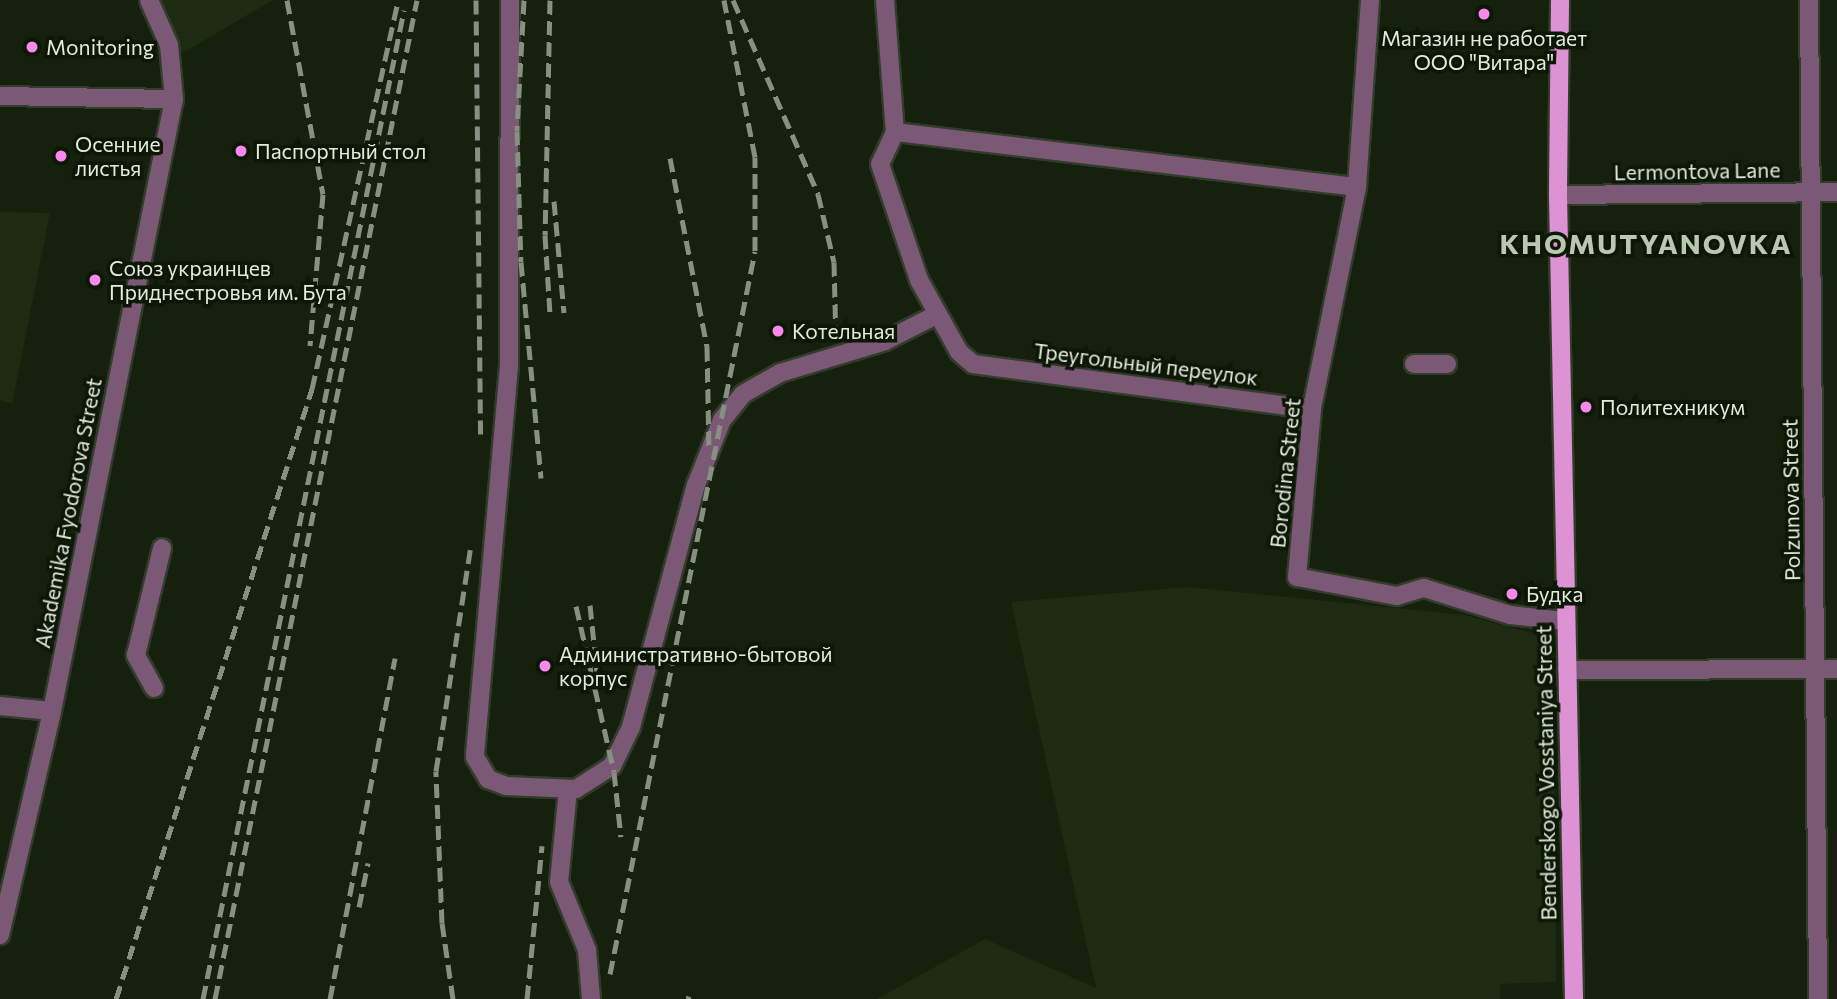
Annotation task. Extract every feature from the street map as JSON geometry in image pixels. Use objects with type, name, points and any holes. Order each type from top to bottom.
[{"type":"main road","name":"Benderskogo Vosstaniya Street","points":[[1560,0],[1558,195],[1564,621],[1574,999]]},
{"type":"street","name":"Akademika Fyodorova Street","points":[[0,935],[52,711],[174,99],[169,45],[149,0]]},
{"type":"street","points":[[510,0],[509,366],[475,757],[497,784],[568,789],[603,777],[626,744],[696,485],[734,404],[768,377],[885,341],[936,315],[880,164],[895,132],[885,0]]},
{"type":"street","name":"Borodina Street","points":[[1370,0],[1357,187],[1312,409],[1297,577],[1396,596],[1424,588],[1510,615],[1564,621]]},
{"type":"street","name":"Polzunova Street","points":[[1809,0],[1818,999]]},
{"type":"street","points":[[0,96],[174,99]]},
{"type":"street","points":[[895,132],[1357,187]]},
{"type":"street","name":"Lermontova Lane","points":[[1558,195],[1837,192]]},
{"type":"street","name":"Треугольный переулок","points":[[936,315],[973,364],[1312,409]]},
{"type":"street","points":[[1414,364],[1447,364]]},
{"type":"street","points":[[154,688],[136,655],[162,548]]},
{"type":"street","points":[[1567,670],[1837,670]]},
{"type":"street","points":[[0,706],[52,711]]},
{"type":"street","points":[[568,789],[559,882],[587,950],[591,999]]},
{"type":"shaded area","points":[[150,0],[273,0],[174,58]]},
{"type":"shaded area","points":[[0,212],[50,213],[12,404],[0,400]]},
{"type":"shaded area","points":[[1187,587],[1465,615],[1554,639],[1556,982],[1500,984],[1500,999],[877,999],[985,939],[1096,988],[1011,602]]},
{"type":"railway","points":[[287,0],[323,194],[310,345]]},
{"type":"railway","points":[[116,999],[312,389],[398,0]]},
{"type":"railway","points":[[215,999],[417,0]]},
{"type":"railway","points":[[476,0],[481,441]]},
{"type":"railway","points":[[524,0],[517,131],[521,262],[541,478]]},
{"type":"railway","points":[[550,0],[545,235],[550,314]]},
{"type":"railway","points":[[610,974],[755,251],[755,157],[724,0]]},
{"type":"railway","points":[[733,0],[818,194],[834,262],[836,342]]},
{"type":"railway","points":[[203,999],[404,10]]},
{"type":"railway","points":[[670,158],[707,347],[709,447]]},
{"type":"railway","points":[[554,201],[564,313]]},
{"type":"railway","points":[[453,999],[442,923],[436,771],[471,545]]},
{"type":"railway","points":[[590,605],[598,682]]},
{"type":"railway","points":[[576,606],[614,772],[621,837]]},
{"type":"railway","points":[[330,999],[395,658]]},
{"type":"railway","points":[[527,999],[542,846]]},
{"type":"railway","points":[[359,907],[368,863]]},
{"type":"place","name":"Магазин не работает ООО \"Витара\"","points":[[1484,14]]},
{"type":"place","name":"Monitoring","points":[[32,47]]},
{"type":"place","name":"Паспортный стол","points":[[241,151]]},
{"type":"place","name":"Осенние листья","points":[[61,156]]},
{"type":"place","name":"Союз украинцев Приднестровья им. Бута","points":[[95,280]]},
{"type":"place","name":"Котельная","points":[[778,331]]},
{"type":"place","name":"Политехникум","points":[[1586,407]]},
{"type":"place","name":"Будка","points":[[1512,594]]},
{"type":"place","name":"Административно-бытовой корпус","points":[[545,666]]},
{"type":"district","name":"KHOMUTYANOVKA","points":[[1646,243]]}]
